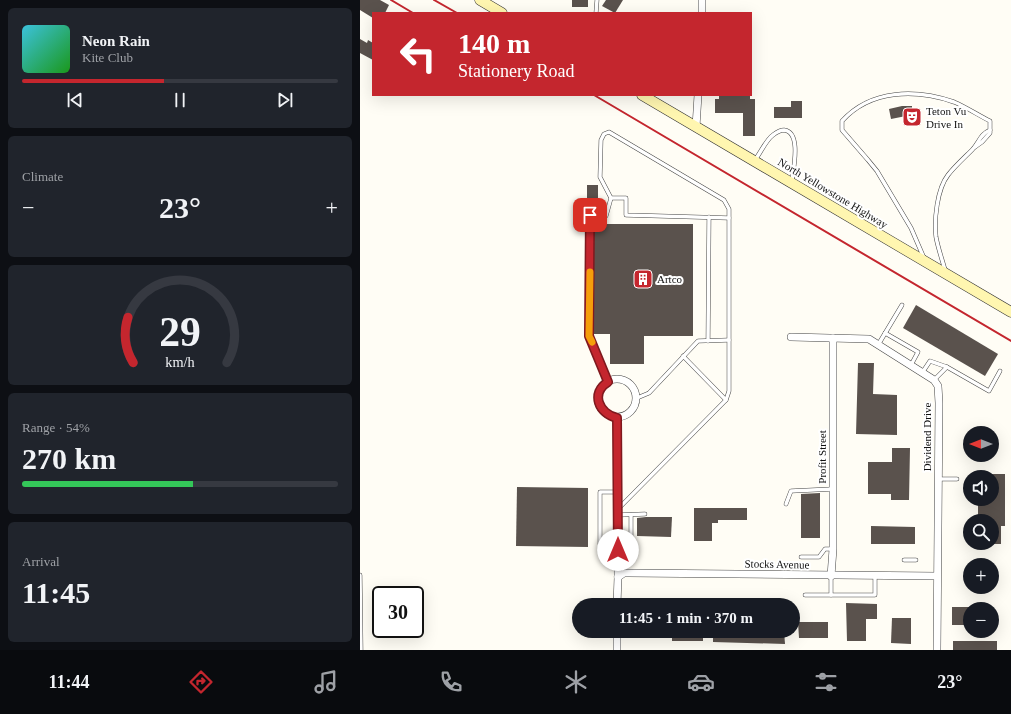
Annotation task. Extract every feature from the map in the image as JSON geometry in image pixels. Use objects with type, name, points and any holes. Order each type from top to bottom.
[{"type":"main road","points":[[480,0],[500,12]]},
{"type":"main road","name":"North Yellowstone Highway","points":[[644,96],[1011,312]]},
{"type":"street","points":[[702,0],[702,12]]},
{"type":"street","points":[[696,127],[698,96]]},
{"type":"street","points":[[790,337],[869,339],[934,380]]},
{"type":"street","name":"Profit Street","points":[[831,576],[833,489],[833,338]]},
{"type":"street","points":[[616,379],[628,382],[633,387],[637,398],[636,404],[633,410],[623,417],[617,418],[611,416],[605,413],[601,408],[599,395],[601,389],[608,382],[616,379]]},
{"type":"street","name":"Dividend Drive","points":[[934,380],[938,386],[939,403],[937,650]]},
{"type":"street","points":[[617,418],[617,598]]},
{"type":"street","name":"Stocks Avenue","points":[[618,577],[624,573],[937,576]]},
{"type":"street","points":[[617,638],[617,650]]},
{"type":"lane","points":[[596,12],[597,0]]},
{"type":"lane","points":[[926,263],[911,228],[876,172],[842,130],[842,121],[850,112],[873,99],[898,94],[920,94],[955,103],[990,121],[990,133],[948,175],[940,190],[936,216],[936,237],[947,274]]},
{"type":"lane","points":[[755,161],[772,135],[780,130],[787,131],[793,136],[796,153],[792,183]]},
{"type":"lane","points":[[608,382],[589,336],[590,215],[606,216],[611,198],[600,177],[601,140],[604,134],[609,132],[724,200],[729,209],[729,391],[726,400],[618,512]]},
{"type":"lane","points":[[611,198],[626,198],[626,215],[729,218]]},
{"type":"lane","points":[[708,341],[709,217]]},
{"type":"lane","points":[[878,345],[902,305]]},
{"type":"lane","points":[[885,333],[918,352],[911,366]]},
{"type":"lane","points":[[637,398],[649,393],[698,341],[729,340]]},
{"type":"lane","points":[[683,356],[726,400]]},
{"type":"lane","points":[[922,373],[930,361],[947,367],[989,391],[1000,371]]},
{"type":"lane","points":[[934,380],[947,367]]},
{"type":"lane","points":[[938,479],[957,479]]},
{"type":"lane","points":[[786,504],[791,491],[833,489]]},
{"type":"lane","points":[[618,492],[600,492],[600,544],[618,544]]},
{"type":"lane","points":[[618,512],[631,515],[645,514]]},
{"type":"lane","points":[[631,515],[631,550]]},
{"type":"lane","points":[[801,557],[819,556],[825,549],[832,549]]},
{"type":"lane","points":[[904,560],[916,560]]},
{"type":"lane","points":[[360,574],[361,650]]},
{"type":"lane","points":[[831,576],[831,595]]},
{"type":"lane","points":[[806,595],[876,595],[876,576]]},
{"type":"building","points":[[360,0],[380,0],[389,5],[386,12],[372,12],[372,17],[360,10]]},
{"type":"building","points":[[572,0],[588,0],[588,7],[572,7]]},
{"type":"building","points":[[606,0],[623,0],[616,12],[602,6]]},
{"type":"building","points":[[360,39],[367,43],[368,40],[372,42],[372,59],[360,53]]},
{"type":"building","points":[[719,96],[750,96],[750,99],[755,99],[755,136],[743,136],[743,113],[715,113],[715,99],[719,99]]},
{"type":"building","points":[[791,101],[802,101],[802,118],[774,118],[774,107],[791,107]]},
{"type":"building","points":[[902,106],[912,106],[912,113],[906,113],[906,116],[891,119],[889,109]]},
{"type":"building","points":[[587,185],[598,185],[598,198],[587,198]]},
{"type":"building","name":"Artco","points":[[593,224],[693,224],[693,336],[644,336],[644,364],[610,364],[610,334],[593,334]]},
{"type":"building","points":[[916,305],[998,354],[985,376],[903,328]]},
{"type":"building","points":[[858,363],[874,363],[873,394],[897,395],[897,435],[856,434]]},
{"type":"building","points":[[892,448],[910,448],[909,500],[891,500],[891,494],[868,494],[868,462],[892,462]]},
{"type":"building","points":[[999,474],[1005,474],[1005,526],[1001,526],[1001,544],[999,544],[999,514],[978,514],[978,506],[999,506]]},
{"type":"building","points":[[517,487],[588,488],[588,547],[516,546]]},
{"type":"building","points":[[820,493],[820,538],[801,538],[801,494]]},
{"type":"building","points":[[694,508],[747,508],[747,520],[718,520],[718,523],[712,523],[712,541],[694,541]]},
{"type":"building","points":[[672,517],[671,537],[637,536],[637,518]]},
{"type":"building","points":[[871,526],[915,527],[915,544],[871,544]]},
{"type":"building","points":[[846,603],[877,604],[877,619],[866,619],[866,641],[847,641]]},
{"type":"building","points":[[952,607],[963,607],[963,625],[952,625]]},
{"type":"building","points":[[892,618],[911,618],[911,644],[891,643]]},
{"type":"building","points":[[800,622],[828,622],[828,638],[800,638]]},
{"type":"building","points":[[672,638],[703,638],[703,641],[672,641]]},
{"type":"building","points":[[713,638],[785,638],[785,644],[713,642]]},
{"type":"building","points":[[953,641],[997,641],[997,650],[953,650]]},
{"type":"railway","points":[[391,0],[411,12]]},
{"type":"railway","points":[[434,0],[455,12]]},
{"type":"railway","points":[[596,96],[1011,341]]},
{"type":"slow traffic","points":[[590,272],[589,336],[592,342]]},
{"type":"place","name":"Teton Vu Drive In","points":[[912,117]]},
{"type":"place","name":"Artco","points":[[643,279]]},
{"type":"route","points":[[590,215],[589,336],[608,382],[601,389],[599,395],[601,408],[605,413],[617,418],[618,550]]}]
